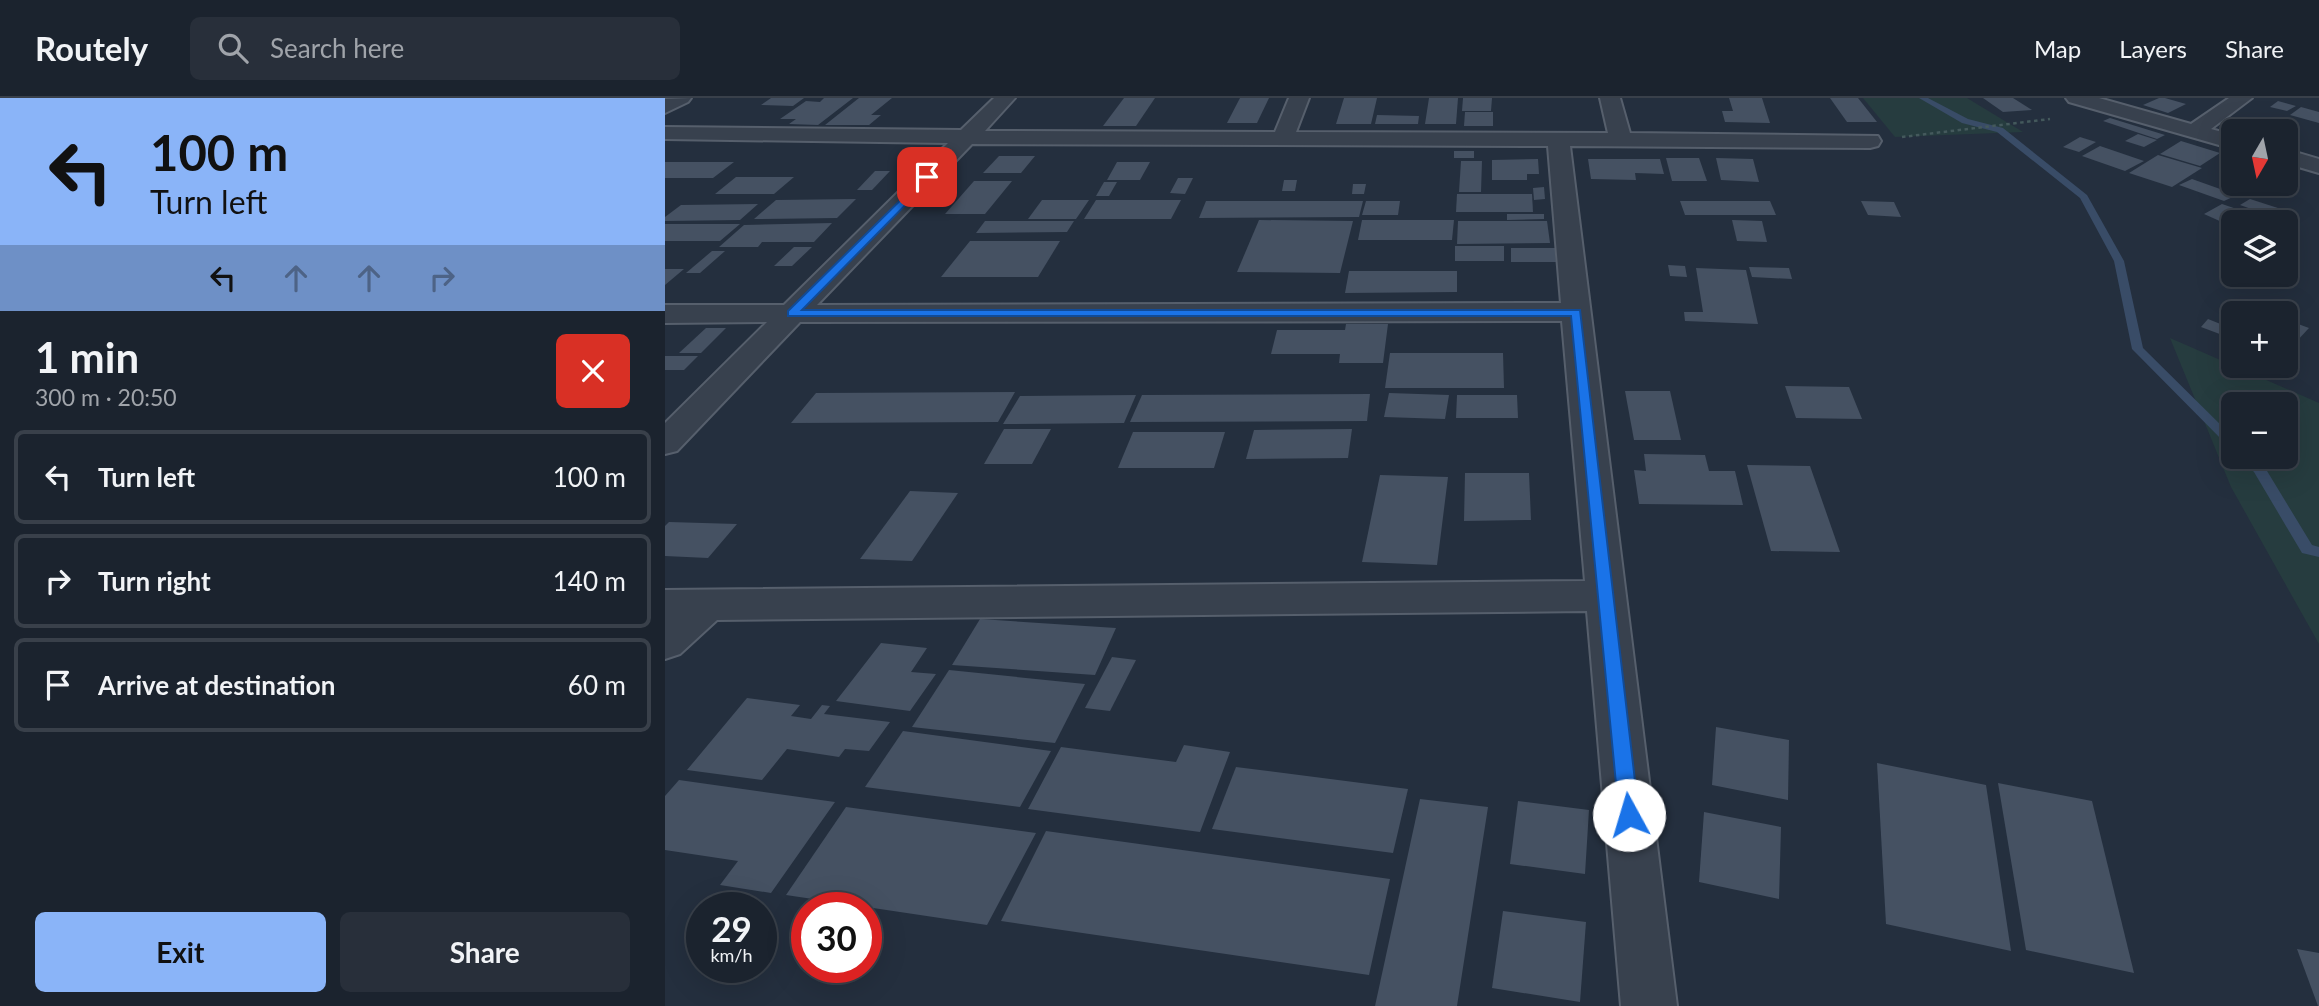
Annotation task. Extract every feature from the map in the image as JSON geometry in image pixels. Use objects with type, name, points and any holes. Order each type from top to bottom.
[{"type":"street","points":[[665,107],[681,98]]},
{"type":"street","points":[[665,443],[1005,98]]},
{"type":"street","points":[[1283,138],[1299,98]]},
{"type":"street","points":[[1610,98],[1621,140]]},
{"type":"street","points":[[2077,98],[2221,139]]},
{"type":"street","points":[[2195,131],[2242,98]]},
{"type":"street","points":[[665,133],[1870,141]]},
{"type":"street","points":[[1558,139],[1649,1006]]},
{"type":"street","points":[[2298,160],[2319,166]]},
{"type":"street","points":[[665,314],[1576,312]]},
{"type":"street","points":[[665,605],[1606,596]]},
{"type":"street","points":[[665,642],[707,605]]},
{"type":"path","points":[[1870,141],[2051,119]]},
{"type":"green space","points":[[1863,98],[1967,98],[2023,132],[1895,137]]},
{"type":"green space","points":[[2170,338],[2221,360],[2221,378],[2262,378],[2294,392],[2221,392],[2221,463]]},
{"type":"green space","points":[[2298,394],[2319,403],[2319,644],[2231,487],[2224,469],[2298,469]]},
{"type":"building","points":[[771,98],[804,98],[793,106],[761,105]]},
{"type":"building","points":[[824,98],[853,98],[818,125],[789,124],[796,119],[780,119],[806,101],[820,102]]},
{"type":"building","points":[[859,98],[892,98],[871,115],[881,115],[869,125],[825,125]]},
{"type":"building","points":[[1124,98],[1155,98],[1136,126],[1103,126]]},
{"type":"building","points":[[1240,98],[1269,98],[1257,123],[1227,123]]},
{"type":"building","points":[[1344,98],[1377,98],[1371,124],[1336,124]]},
{"type":"building","points":[[1429,98],[1458,98],[1456,124],[1425,124]]},
{"type":"building","points":[[1463,98],[1492,98],[1491,111],[1462,111]]},
{"type":"building","points":[[1729,98],[1762,98],[1770,123],[1725,122],[1722,111],[1733,111]]},
{"type":"building","points":[[1830,98],[1858,98],[1877,122],[1847,122]]},
{"type":"building","points":[[1983,98],[2013,98],[2032,110],[2003,112]]},
{"type":"building","points":[[2159,98],[2186,104],[2168,113],[2143,105]]},
{"type":"building","points":[[2278,101],[2296,106],[2287,111],[2270,107]]},
{"type":"building","points":[[2301,107],[2319,112],[2319,123],[2290,115]]},
{"type":"building","points":[[1465,112],[1493,112],[1493,126],[1464,126]]},
{"type":"building","points":[[1377,115],[1419,116],[1418,124],[1375,124]]},
{"type":"building","points":[[2110,118],[2165,135],[2157,139],[2103,121]]},
{"type":"building","points":[[2138,134],[2157,140],[2144,147],[2125,141]]},
{"type":"building","points":[[2080,137],[2096,142],[2079,152],[2063,147]]},
{"type":"building","points":[[2181,141],[2220,153],[2200,166],[2160,154]]},
{"type":"building","points":[[2100,146],[2144,161],[2125,171],[2082,156]]},
{"type":"building","points":[[1454,151],[1474,151],[1474,158],[1454,158]]},
{"type":"building","points":[[2158,155],[2202,168],[2172,187],[2129,173]]},
{"type":"building","points":[[999,156],[1035,156],[1021,173],[983,173]]},
{"type":"building","points":[[1666,158],[1699,158],[1707,181],[1672,181]]},
{"type":"building","points":[[1716,158],[1753,159],[1759,182],[1721,180]]},
{"type":"building","points":[[1538,159],[1539,174],[1527,174],[1527,180],[1492,180],[1492,160]]},
{"type":"building","points":[[1588,159],[1660,159],[1664,174],[1635,173],[1636,180],[1591,179]]},
{"type":"building","points":[[1461,161],[1482,161],[1481,192],[1459,192]]},
{"type":"building","points":[[665,162],[734,162],[713,178],[665,178]]},
{"type":"building","points":[[1117,162],[1150,162],[1140,180],[1107,180]]},
{"type":"building","points":[[875,171],[890,171],[872,190],[857,190]]},
{"type":"building","points":[[736,177],[794,177],[774,194],[715,194]]},
{"type":"building","points":[[1178,178],[1193,178],[1185,194],[1170,193]]},
{"type":"building","points":[[2192,179],[2221,189],[2221,196],[2235,196],[2224,201],[2179,185]]},
{"type":"building","points":[[1284,180],[1297,180],[1295,191],[1282,191]]},
{"type":"building","points":[[974,181],[1012,181],[985,214],[945,214]]},
{"type":"building","points":[[1104,182],[1117,182],[1109,196],[1096,196]]},
{"type":"building","points":[[1353,184],[1366,184],[1364,194],[1352,194]]},
{"type":"building","points":[[1544,187],[1545,199],[1534,200],[1533,188]]},
{"type":"building","points":[[1457,194],[1532,194],[1533,212],[1456,212]]},
{"type":"building","points":[[856,199],[837,218],[754,219],[776,200]]},
{"type":"building","points":[[2250,199],[2281,209],[2254,210],[2240,205]]},
{"type":"building","points":[[1042,200],[1089,200],[1076,219],[1028,219]]},
{"type":"building","points":[[1096,200],[1181,200],[1171,219],[1084,219]]},
{"type":"building","points":[[1206,201],[1363,201],[1359,217],[1199,218]]},
{"type":"building","points":[[1366,201],[1400,201],[1398,215],[1362,215]]},
{"type":"building","points":[[1680,201],[1770,201],[1776,215],[1685,215]]},
{"type":"building","points":[[1861,201],[1894,202],[1901,217],[1868,215]]},
{"type":"building","points":[[758,204],[740,220],[665,221],[665,217],[681,205]]},
{"type":"building","points":[[2222,204],[2240,210],[2221,210],[2221,222],[2204,214]]},
{"type":"building","points":[[1507,214],[1544,214],[1544,219],[1507,220]]},
{"type":"building","points":[[1259,220],[1353,221],[1340,273],[1237,272]]},
{"type":"building","points":[[1362,220],[1454,220],[1452,240],[1358,240]]},
{"type":"building","points":[[1732,220],[1762,221],[1767,242],[1737,241]]},
{"type":"building","points":[[985,221],[1074,221],[1067,232],[976,233]]},
{"type":"building","points":[[1458,221],[1547,221],[1550,243],[1457,244]]},
{"type":"building","points":[[832,223],[814,242],[762,242],[758,247],[719,247],[744,225]]},
{"type":"building","points":[[665,224],[740,224],[720,241],[665,241]]},
{"type":"building","points":[[970,241],[1060,241],[1038,277],[941,277]]},
{"type":"building","points":[[1455,246],[1504,246],[1504,261],[1455,261]]},
{"type":"building","points":[[794,247],[812,247],[792,266],[774,266]]},
{"type":"building","points":[[1511,248],[1555,248],[1556,262],[1511,262]]},
{"type":"building","points":[[712,251],[725,251],[700,273],[686,273]]},
{"type":"building","points":[[1668,265],[1685,266],[1687,277],[1670,276]]},
{"type":"building","points":[[1749,267],[1789,268],[1792,279],[1752,277]]},
{"type":"building","points":[[1696,268],[1746,270],[1758,324],[1685,321],[1684,312],[1703,312]]},
{"type":"building","points":[[665,269],[684,269],[665,285]]},
{"type":"building","points":[[1349,271],[1457,271],[1457,292],[1345,293]]},
{"type":"building","points":[[2208,319],[2221,324],[2221,334],[2201,327]]},
{"type":"building","points":[[1346,324],[1388,324],[1383,363],[1339,363],[1340,354],[1271,354],[1277,330],[1345,330]]},
{"type":"building","points":[[2298,324],[2309,328],[2298,340]]},
{"type":"building","points":[[706,328],[726,328],[701,353],[679,353]]},
{"type":"building","points":[[1390,353],[1503,353],[1504,388],[1385,388]]},
{"type":"building","points":[[665,356],[698,356],[684,370],[665,370]]},
{"type":"building","points":[[1785,386],[1849,387],[1862,419],[1796,418]]},
{"type":"building","points":[[1625,391],[1670,391],[1681,440],[1634,440]]},
{"type":"building","points":[[1015,392],[998,422],[791,423],[816,393]]},
{"type":"building","points":[[1389,393],[1449,395],[1445,419],[1384,417]]},
{"type":"building","points":[[1370,394],[1367,421],[1130,422],[1142,395]]},
{"type":"building","points":[[1136,395],[1124,423],[1003,424],[1020,396]]},
{"type":"building","points":[[1457,395],[1517,395],[1518,418],[1456,418]]},
{"type":"building","points":[[1004,429],[1051,429],[1032,464],[984,464]]},
{"type":"building","points":[[1352,429],[1348,458],[1246,459],[1254,430]]},
{"type":"building","points":[[1133,432],[1225,432],[1214,468],[1118,468]]},
{"type":"building","points":[[1644,454],[1705,455],[1709,471],[1735,471],[1743,505],[1639,504],[1634,470],[1646,471]]},
{"type":"building","points":[[1747,465],[1810,466],[1840,552],[1771,551]]},
{"type":"building","points":[[1465,473],[1529,473],[1531,520],[1464,521]]},
{"type":"building","points":[[1380,475],[1448,477],[1437,565],[1362,562]]},
{"type":"building","points":[[910,491],[958,493],[912,561],[860,559]]},
{"type":"building","points":[[669,522],[737,524],[708,558],[665,556],[665,526]]},
{"type":"building","points":[[980,619],[1116,628],[1095,675],[952,665]]},
{"type":"building","points":[[881,643],[927,648],[911,672],[936,674],[910,711],[836,701]]},
{"type":"building","points":[[1112,657],[1136,660],[1110,711],[1085,708]]},
{"type":"building","points":[[949,670],[1085,684],[1055,743],[912,727]]},
{"type":"building","points":[[747,698],[800,705],[791,716],[811,719],[822,705],[830,706],[824,714],[890,722],[869,751],[845,749],[839,757],[787,749],[762,780],[687,770]]},
{"type":"building","points":[[1716,727],[1789,740],[1788,800],[1712,785]]},
{"type":"building","points":[[903,731],[1051,751],[1020,807],[865,787]]},
{"type":"building","points":[[1184,745],[1230,752],[1200,832],[1028,809],[1061,747],[1176,762]]},
{"type":"building","points":[[1877,763],[1986,785],[2011,951],[1886,924]]},
{"type":"building","points":[[1236,767],[1408,789],[1393,853],[1212,829]]},
{"type":"building","points":[[679,780],[835,802],[772,892],[765,892],[720,885],[738,861],[665,850],[665,796]]},
{"type":"building","points":[[1998,783],[2092,801],[2134,973],[2026,950]]},
{"type":"building","points":[[1420,799],[1488,807],[1457,1006],[1375,1006]]},
{"type":"building","points":[[1518,801],[1589,810],[1585,874],[1510,864]]},
{"type":"building","points":[[846,807],[1036,833],[987,925],[882,909],[882,892],[791,892],[791,896],[786,895]]},
{"type":"building","points":[[1704,812],[1781,827],[1779,899],[1699,882]]},
{"type":"building","points":[[1046,831],[1390,879],[1369,975],[1001,921]]},
{"type":"building","points":[[1503,911],[1586,922],[1580,1002],[1492,988]]},
{"type":"building","points":[[2297,949],[2319,953],[2319,1006],[2318,1006]]},
{"type":"waterway","points":[[1923,98],[1965,121],[2000,130],[2084,197],[2119,261],[2138,349],[2221,432]]},
{"type":"waterway","points":[[2259,469],[2307,549],[2319,552]]},
{"type":"route","points":[[927,177],[792,314],[1576,312],[1629,815]]}]
